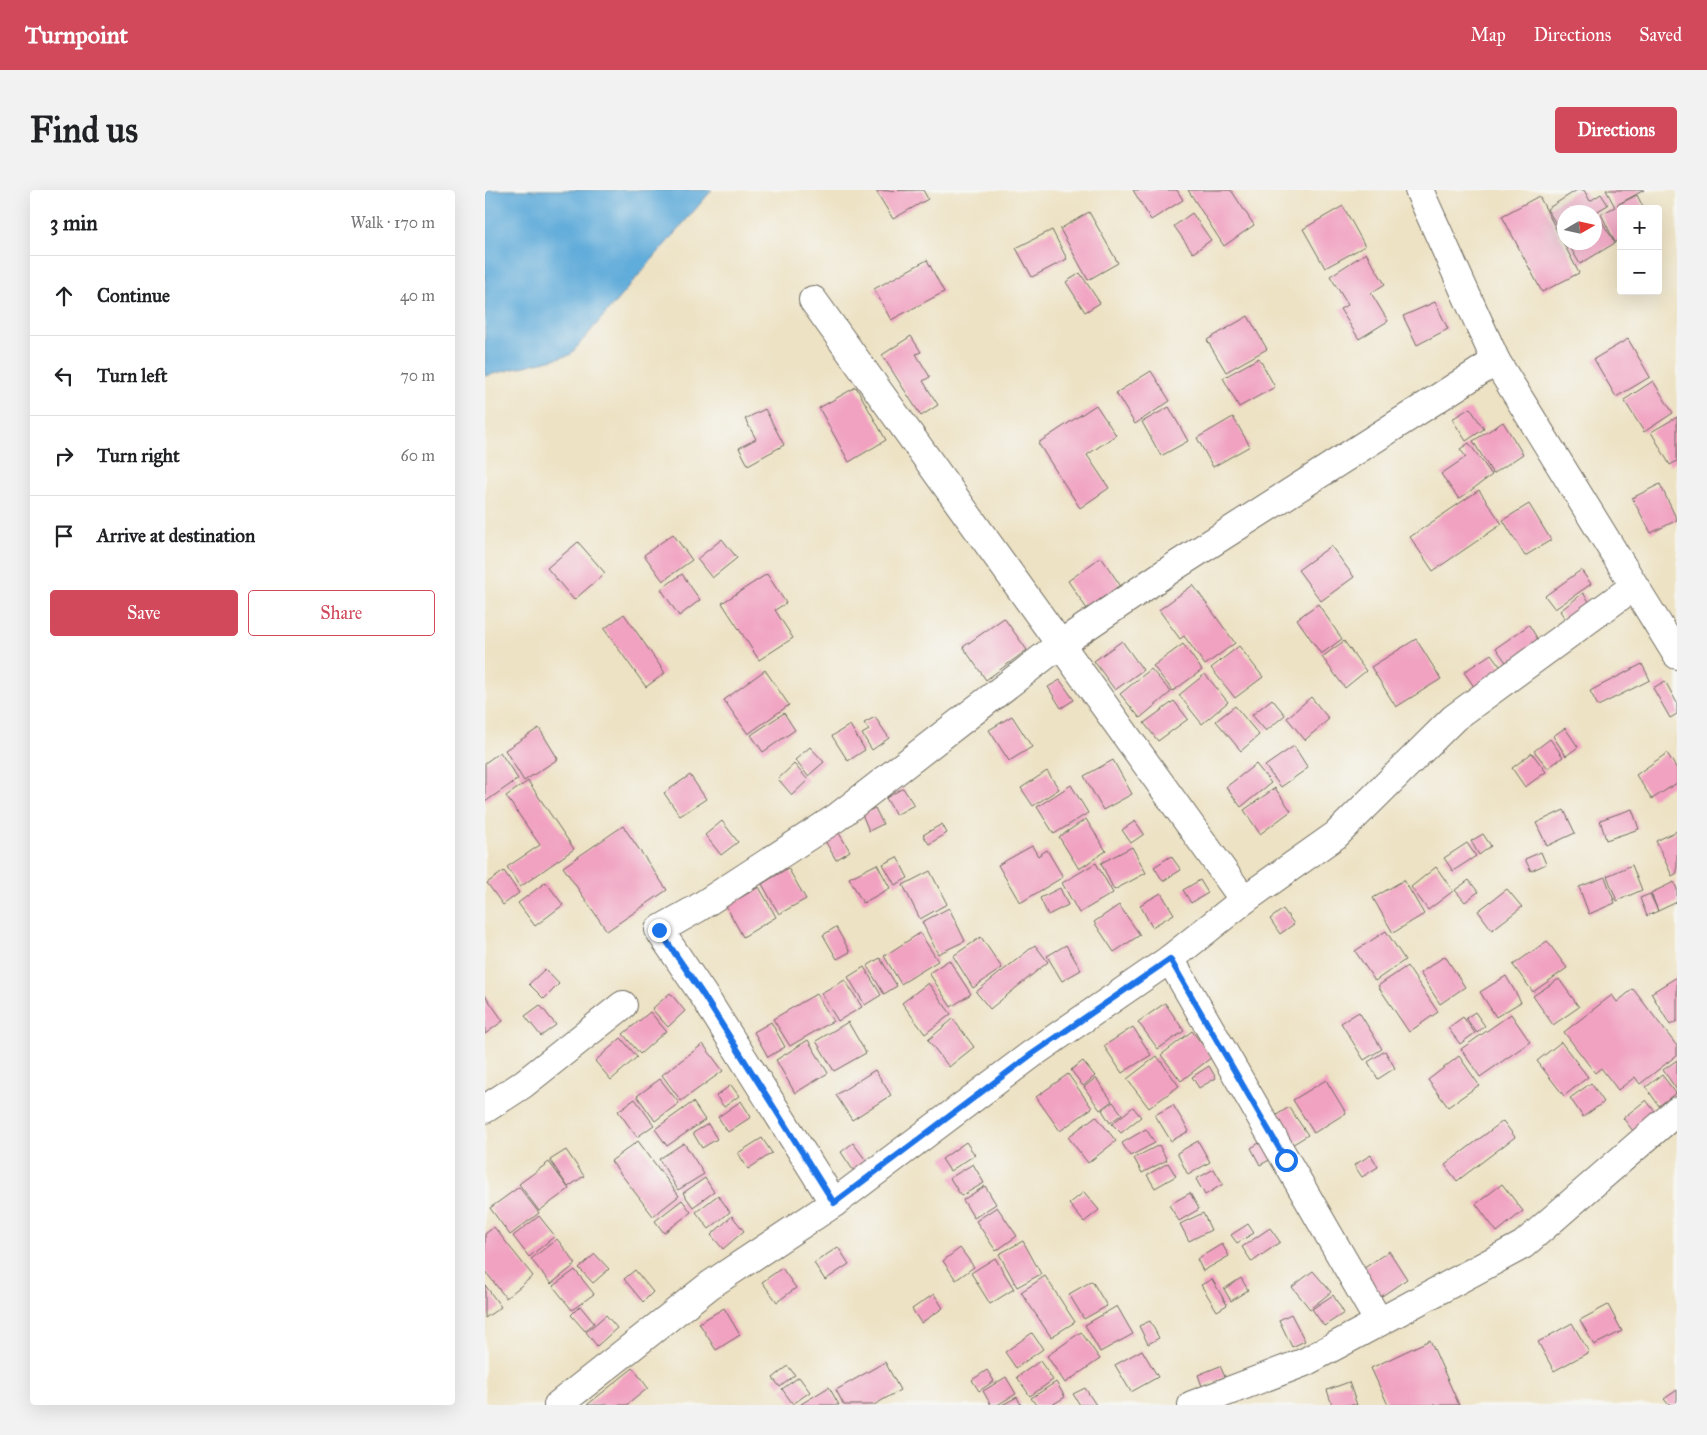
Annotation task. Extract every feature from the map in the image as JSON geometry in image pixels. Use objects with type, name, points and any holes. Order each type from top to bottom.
[{"type":"street","points":[[1419,190],[1496,361],[1633,587],[1677,655]]},
{"type":"street","points":[[813,300],[1244,900]]},
{"type":"street","points":[[834,1203],[704,996],[659,930],[698,908],[836,818],[1059,645],[1177,565],[1496,361]]},
{"type":"street","points":[[558,1405],[710,1285],[834,1203],[1032,1054],[1170,959],[1244,900],[1337,835],[1455,718],[1633,587]]},
{"type":"street","points":[[1170,959],[1379,1322]]},
{"type":"street","points":[[485,1109],[522,1085],[623,1005]]},
{"type":"street","points":[[1191,1405],[1305,1362],[1523,1245],[1677,1110]]},
{"type":"water","points":[[485,190],[712,190],[570,355],[485,376]]},
{"type":"building","points":[[923,190],[928,199],[893,219],[876,191]]},
{"type":"building","points":[[1133,190],[1177,190],[1183,200],[1151,220]]},
{"type":"building","points":[[1188,190],[1231,190],[1254,225],[1224,246]]},
{"type":"building","points":[[1577,190],[1584,190],[1590,201],[1601,194],[1608,205],[1602,208],[1602,205],[1557,205],[1557,226],[1547,209]]},
{"type":"building","points":[[1606,190],[1644,190],[1617,205],[1617,241],[1615,242],[1602,214],[1615,207]]},
{"type":"building","points":[[1637,195],[1642,205],[1617,205]]},
{"type":"building","points":[[1539,196],[1557,231],[1557,250],[1567,250],[1579,273],[1542,292],[1502,216]]},
{"type":"building","points":[[1343,206],[1365,246],[1325,268],[1303,229]]},
{"type":"building","points":[[1089,212],[1118,263],[1088,280],[1060,229]]},
{"type":"building","points":[[1192,213],[1211,240],[1193,253],[1174,226]]},
{"type":"building","points":[[1602,222],[1615,243],[1580,264],[1572,250],[1602,250]]},
{"type":"building","points":[[1052,230],[1067,259],[1032,277],[1016,248]]},
{"type":"building","points":[[1366,253],[1385,284],[1371,293],[1388,321],[1359,339],[1340,309],[1348,305],[1330,276]]},
{"type":"building","points":[[927,260],[944,292],[891,320],[874,289]]},
{"type":"building","points":[[1080,273],[1100,303],[1085,312],[1066,282]]},
{"type":"building","points":[[1435,302],[1448,329],[1417,345],[1403,316]]},
{"type":"building","points":[[1248,316],[1267,349],[1226,372],[1207,340]]},
{"type":"building","points":[[911,336],[921,352],[916,354],[930,377],[923,381],[938,405],[921,416],[882,355]]},
{"type":"building","points":[[1628,339],[1650,377],[1616,397],[1594,359]]},
{"type":"building","points":[[1259,358],[1275,387],[1239,407],[1223,378]]},
{"type":"building","points":[[1151,371],[1170,401],[1135,424],[1116,393]]},
{"type":"building","points":[[1653,381],[1673,413],[1644,432],[1624,400]]},
{"type":"building","points":[[856,387],[886,440],[849,462],[819,408]]},
{"type":"building","points":[[1096,405],[1116,435],[1087,455],[1109,488],[1080,508],[1038,443]]},
{"type":"building","points":[[1169,407],[1188,441],[1161,456],[1142,422]]},
{"type":"building","points":[[1470,408],[1484,429],[1466,441],[1452,419]]},
{"type":"building","points":[[765,409],[784,445],[748,465],[739,448],[756,439],[745,419]]},
{"type":"building","points":[[1233,417],[1250,446],[1213,467],[1197,438]]},
{"type":"building","points":[[1677,417],[1677,461],[1670,465],[1651,432]]},
{"type":"building","points":[[1503,422],[1523,454],[1493,474],[1473,441]]},
{"type":"building","points":[[1469,443],[1492,475],[1459,499],[1441,474],[1466,457],[1460,449]]},
{"type":"building","points":[[1660,484],[1677,520],[1651,533],[1632,498]]},
{"type":"building","points":[[1479,490],[1502,524],[1433,571],[1410,537]]},
{"type":"building","points":[[1529,504],[1551,540],[1525,556],[1503,520]]},
{"type":"building","points":[[673,534],[692,560],[663,581],[644,555]]},
{"type":"building","points":[[722,539],[737,558],[712,578],[697,559]]},
{"type":"building","points":[[578,542],[605,573],[574,600],[547,568]]},
{"type":"building","points":[[1331,546],[1354,577],[1321,601],[1298,570]]},
{"type":"building","points":[[1101,557],[1120,585],[1087,609],[1068,581]]},
{"type":"building","points":[[1581,570],[1591,584],[1555,609],[1545,596]]},
{"type":"building","points":[[682,574],[700,600],[679,616],[661,589]]},
{"type":"building","points":[[767,574],[786,603],[775,610],[793,638],[759,660],[722,603]]},
{"type":"building","points":[[1193,585],[1235,643],[1205,665],[1184,636],[1180,639],[1159,610]]},
{"type":"building","points":[[1583,593],[1595,610],[1571,627],[1560,611]]},
{"type":"building","points":[[1318,604],[1342,639],[1321,654],[1297,619]]},
{"type":"building","points":[[624,614],[665,673],[646,687],[604,629]]},
{"type":"building","points":[[1004,618],[1027,650],[986,680],[963,647]]},
{"type":"building","points":[[1529,625],[1542,646],[1510,668],[1496,648]]},
{"type":"building","points":[[1416,639],[1441,679],[1396,707],[1371,667]]},
{"type":"building","points":[[1122,641],[1143,670],[1115,690],[1094,661]]},
{"type":"building","points":[[1344,641],[1366,671],[1345,688],[1322,657]]},
{"type":"building","points":[[1183,644],[1202,670],[1173,691],[1153,666]]},
{"type":"building","points":[[1239,646],[1263,677],[1235,698],[1211,668]]},
{"type":"building","points":[[1491,654],[1506,674],[1479,694],[1464,672]]},
{"type":"building","points":[[1642,664],[1650,680],[1598,706],[1590,691]]},
{"type":"building","points":[[1151,669],[1171,692],[1140,718],[1120,694]]},
{"type":"building","points":[[765,670],[789,705],[748,734],[724,700]]},
{"type":"building","points":[[1205,674],[1228,702],[1202,724],[1179,695]]},
{"type":"building","points":[[1060,680],[1074,700],[1061,708],[1048,687]]},
{"type":"building","points":[[1665,681],[1677,703],[1677,714],[1670,718],[1653,688]]},
{"type":"building","points":[[1311,697],[1329,719],[1305,740],[1287,718]]},
{"type":"building","points":[[1272,699],[1285,715],[1266,731],[1252,715]]},
{"type":"building","points":[[1174,701],[1188,719],[1158,741],[1144,723]]},
{"type":"building","points":[[1235,706],[1259,735],[1241,751],[1216,721]]},
{"type":"building","points":[[784,713],[795,730],[763,752],[751,735]]},
{"type":"building","points":[[1012,716],[1032,747],[1009,761],[989,730]]},
{"type":"building","points":[[875,717],[889,738],[872,750],[862,734],[869,730],[864,723]]},
{"type":"building","points":[[850,725],[865,750],[848,761],[832,736]]},
{"type":"building","points":[[539,728],[558,759],[524,781],[505,750]]},
{"type":"building","points":[[1565,728],[1578,747],[1566,756],[1553,736]]},
{"type":"building","points":[[1550,739],[1563,757],[1548,768],[1534,751]]},
{"type":"building","points":[[1294,746],[1308,768],[1281,787],[1265,766]]},
{"type":"building","points":[[810,747],[824,762],[808,776],[795,760]]},
{"type":"building","points":[[500,752],[518,779],[485,802],[485,763]]},
{"type":"building","points":[[1532,753],[1546,772],[1525,787],[1512,768]]},
{"type":"building","points":[[1667,753],[1677,769],[1677,783],[1652,799],[1636,775]]},
{"type":"building","points":[[1113,760],[1132,794],[1103,810],[1084,776]]},
{"type":"building","points":[[794,764],[808,780],[792,795],[778,779]]},
{"type":"building","points":[[1256,764],[1271,783],[1241,807],[1226,787]]},
{"type":"building","points":[[1047,771],[1059,789],[1033,806],[1021,788]]},
{"type":"building","points":[[690,775],[706,799],[680,816],[664,793]]},
{"type":"building","points":[[528,781],[574,849],[520,887],[507,867],[540,845],[506,796]]},
{"type":"building","points":[[1071,785],[1088,813],[1054,834],[1037,807]]},
{"type":"building","points":[[903,788],[914,805],[896,815],[886,798]]},
{"type":"building","points":[[1275,788],[1291,811],[1260,834],[1244,810]]},
{"type":"building","points":[[875,808],[883,824],[869,831],[862,814]]},
{"type":"building","points":[[1632,809],[1639,829],[1606,840],[1600,820]]},
{"type":"building","points":[[1564,810],[1575,833],[1547,846],[1536,823]]},
{"type":"building","points":[[1086,819],[1106,851],[1079,869],[1059,837]]},
{"type":"building","points":[[722,821],[738,842],[721,855],[705,835]]},
{"type":"building","points":[[1135,821],[1144,834],[1131,843],[1122,830]]},
{"type":"building","points":[[942,824],[947,833],[929,844],[923,835]]},
{"type":"building","points":[[623,826],[667,890],[607,931],[563,867]]},
{"type":"building","points":[[837,830],[850,851],[836,860],[824,839]]},
{"type":"building","points":[[1677,831],[1677,873],[1672,876],[1656,841]]},
{"type":"building","points":[[1483,834],[1491,846],[1479,855],[1471,841]]},
{"type":"building","points":[[1467,843],[1476,856],[1453,871],[1444,858]]},
{"type":"building","points":[[1032,846],[1038,856],[1047,850],[1063,877],[1020,903],[998,865]]},
{"type":"building","points":[[1132,847],[1146,873],[1114,890],[1101,863]]},
{"type":"building","points":[[1541,852],[1546,864],[1531,871],[1525,859]]},
{"type":"building","points":[[1171,856],[1181,870],[1163,881],[1154,867]]},
{"type":"building","points":[[897,857],[908,878],[895,885],[883,864]]},
{"type":"building","points":[[1096,863],[1113,893],[1079,913],[1062,883]]},
{"type":"building","points":[[877,864],[890,888],[863,903],[849,878]]},
{"type":"building","points":[[1632,865],[1642,890],[1617,901],[1607,876]]},
{"type":"building","points":[[1436,867],[1453,891],[1428,910],[1411,887]]},
{"type":"building","points":[[788,868],[806,899],[779,914],[762,884]]},
{"type":"building","points":[[504,871],[519,893],[503,905],[487,883]]},
{"type":"building","points":[[930,871],[947,904],[920,919],[903,885]]},
{"type":"building","points":[[1605,877],[1615,903],[1589,914],[1579,887]]},
{"type":"building","points":[[1200,880],[1208,893],[1191,903],[1183,890]]},
{"type":"building","points":[[1404,880],[1424,914],[1393,933],[1373,898]]},
{"type":"building","points":[[1469,880],[1478,892],[1465,902],[1455,890]]},
{"type":"building","points":[[546,882],[563,905],[535,926],[518,903]]},
{"type":"building","points":[[1674,882],[1677,889],[1677,902],[1658,911],[1651,893]]},
{"type":"building","points":[[759,887],[776,917],[743,937],[726,906]]},
{"type":"building","points":[[1060,888],[1068,905],[1048,915],[1040,898]]},
{"type":"building","points":[[1507,889],[1522,907],[1492,930],[1478,911]]},
{"type":"building","points":[[1161,893],[1174,914],[1152,927],[1140,905]]},
{"type":"building","points":[[1650,894],[1658,911],[1647,916],[1640,898]]},
{"type":"building","points":[[1119,905],[1140,935],[1114,952],[1094,922]]},
{"type":"building","points":[[949,908],[965,941],[938,954],[922,922]]},
{"type":"building","points":[[1283,909],[1294,924],[1280,934],[1270,919]]},
{"type":"building","points":[[836,927],[850,952],[837,959],[823,935]]},
{"type":"building","points":[[1386,931],[1405,960],[1375,981],[1355,951]]},
{"type":"building","points":[[920,933],[938,961],[901,984],[884,956]]},
{"type":"building","points":[[981,937],[1002,968],[973,988],[953,956]]},
{"type":"building","points":[[1547,941],[1567,968],[1533,992],[1513,965]]},
{"type":"building","points":[[1035,945],[1048,962],[990,1009],[976,992]]},
{"type":"building","points":[[1066,945],[1081,970],[1062,981],[1047,956]]},
{"type":"building","points":[[1445,956],[1465,987],[1440,1004],[1420,973]]},
{"type":"building","points":[[880,958],[897,986],[884,994],[867,966]]},
{"type":"building","points":[[949,960],[971,994],[951,1007],[929,973]]},
{"type":"building","points":[[1407,966],[1438,1012],[1409,1032],[1378,986]]},
{"type":"building","points":[[864,967],[881,995],[865,1005],[848,977]]},
{"type":"building","points":[[545,969],[559,984],[544,999],[529,984]]},
{"type":"building","points":[[1506,976],[1521,1002],[1496,1017],[1480,992]]},
{"type":"building","points":[[1677,977],[1677,1021],[1670,1025],[1651,993]]},
{"type":"building","points":[[1559,979],[1579,1007],[1553,1025],[1533,996]]},
{"type":"building","points":[[845,980],[862,1007],[838,1021],[821,993]]},
{"type":"building","points":[[928,983],[951,1014],[925,1034],[902,1003]]},
{"type":"building","points":[[1633,989],[1677,1046],[1677,1055],[1640,1084],[1635,1077],[1618,1090],[1601,1068],[1595,1073],[1564,1032],[1612,995],[1617,1002]]},
{"type":"building","points":[[670,993],[685,1011],[668,1027],[652,1009]]},
{"type":"building","points":[[816,994],[833,1021],[790,1046],[773,1019]]},
{"type":"building","points":[[485,995],[503,1021],[485,1034]]},
{"type":"building","points":[[1165,1003],[1184,1031],[1158,1049],[1138,1022]]},
{"type":"building","points":[[540,1005],[556,1025],[541,1036],[525,1016]]},
{"type":"building","points":[[650,1012],[666,1031],[640,1054],[623,1034]]},
{"type":"building","points":[[1359,1012],[1382,1049],[1364,1060],[1341,1023]]},
{"type":"building","points":[[1475,1012],[1485,1026],[1477,1033],[1466,1018]]},
{"type":"building","points":[[1511,1014],[1530,1042],[1480,1077],[1461,1049]]},
{"type":"building","points":[[1463,1017],[1475,1033],[1460,1044],[1448,1028]]},
{"type":"building","points":[[953,1019],[974,1047],[949,1067],[928,1040]]},
{"type":"building","points":[[771,1022],[785,1047],[768,1057],[754,1032]]},
{"type":"building","points":[[848,1022],[866,1053],[834,1071],[816,1041]]},
{"type":"building","points":[[1133,1027],[1151,1055],[1122,1073],[1104,1046]]},
{"type":"building","points":[[1192,1031],[1212,1057],[1181,1081],[1161,1055]]},
{"type":"building","points":[[621,1038],[637,1057],[611,1080],[595,1061]]},
{"type":"building","points":[[808,1040],[828,1073],[795,1093],[776,1060]]},
{"type":"building","points":[[1561,1042],[1588,1077],[1564,1096],[1537,1061]]},
{"type":"building","points":[[703,1044],[723,1071],[681,1101],[662,1075]]},
{"type":"building","points":[[1385,1051],[1395,1068],[1378,1079],[1368,1062]]},
{"type":"building","points":[[1157,1056],[1179,1086],[1149,1108],[1127,1079]]},
{"type":"building","points":[[1459,1056],[1479,1085],[1448,1107],[1428,1080]]},
{"type":"building","points":[[1677,1060],[1677,1090],[1663,1070]]},
{"type":"building","points":[[1083,1061],[1095,1076],[1083,1086],[1071,1070]]},
{"type":"building","points":[[1209,1066],[1216,1078],[1199,1088],[1192,1077]]},
{"type":"building","points":[[875,1070],[891,1095],[852,1120],[836,1095]]},
{"type":"building","points":[[1068,1074],[1092,1108],[1060,1131],[1036,1097]]},
{"type":"building","points":[[1662,1075],[1676,1093],[1659,1106],[1646,1087]]},
{"type":"building","points":[[1096,1078],[1112,1101],[1100,1110],[1084,1087]]},
{"type":"building","points":[[660,1079],[679,1103],[655,1121],[637,1096]]},
{"type":"building","points":[[1326,1080],[1346,1113],[1314,1133],[1293,1100]]},
{"type":"building","points":[[1591,1083],[1604,1102],[1583,1117],[1570,1098]]},
{"type":"building","points":[[731,1085],[739,1096],[724,1107],[716,1096]]},
{"type":"building","points":[[635,1099],[654,1125],[637,1137],[618,1111]]},
{"type":"building","points":[[1646,1100],[1656,1113],[1633,1131],[1623,1118]]},
{"type":"building","points":[[741,1101],[751,1117],[728,1132],[718,1117]]},
{"type":"building","points":[[693,1102],[705,1120],[667,1146],[655,1129]]},
{"type":"building","points":[[1113,1102],[1122,1114],[1110,1123],[1102,1110]]},
{"type":"building","points":[[1173,1105],[1189,1131],[1171,1141],[1155,1115]]},
{"type":"building","points":[[1133,1107],[1141,1117],[1121,1133],[1112,1124]]},
{"type":"building","points":[[1289,1107],[1308,1135],[1287,1148],[1269,1120]]},
{"type":"building","points":[[1096,1116],[1116,1141],[1088,1163],[1068,1137]]},
{"type":"building","points":[[1503,1121],[1515,1137],[1457,1181],[1445,1165]]},
{"type":"building","points":[[708,1124],[717,1139],[702,1148],[693,1133]]},
{"type":"building","points":[[1146,1129],[1155,1143],[1130,1156],[1122,1143]]},
{"type":"building","points":[[1269,1137],[1279,1155],[1260,1165],[1251,1148]]},
{"type":"building","points":[[762,1138],[772,1153],[748,1169],[738,1153]]},
{"type":"building","points":[[638,1141],[679,1196],[653,1216],[611,1161]]},
{"type":"building","points":[[1198,1141],[1210,1162],[1188,1175],[1177,1153]]},
{"type":"building","points":[[966,1142],[975,1155],[950,1171],[942,1159]]},
{"type":"building","points":[[684,1143],[704,1174],[678,1190],[659,1159]]},
{"type":"building","points":[[853,1143],[868,1163],[855,1173],[841,1152]]},
{"type":"building","points":[[1159,1145],[1167,1160],[1142,1173],[1134,1158]]},
{"type":"building","points":[[566,1150],[584,1176],[568,1187],[550,1160]]},
{"type":"building","points":[[1371,1155],[1378,1167],[1362,1177],[1354,1165]]},
{"type":"building","points":[[549,1162],[569,1189],[539,1211],[519,1184]]},
{"type":"building","points":[[1168,1163],[1176,1176],[1155,1188],[1147,1175]]},
{"type":"building","points":[[973,1164],[984,1183],[961,1196],[950,1178]]},
{"type":"building","points":[[1214,1169],[1223,1184],[1205,1195],[1196,1179]]},
{"type":"building","points":[[705,1178],[714,1192],[693,1207],[683,1193]]},
{"type":"building","points":[[1502,1184],[1523,1211],[1497,1232],[1476,1204]]},
{"type":"building","points":[[985,1186],[996,1204],[974,1218],[963,1200]]},
{"type":"building","points":[[519,1187],[539,1213],[510,1235],[490,1208]]},
{"type":"building","points":[[1084,1192],[1099,1210],[1084,1222],[1069,1204]]},
{"type":"building","points":[[1190,1193],[1199,1209],[1179,1221],[1169,1205]]},
{"type":"building","points":[[718,1195],[730,1212],[709,1229],[696,1212]]},
{"type":"building","points":[[682,1200],[691,1212],[664,1233],[655,1221]]},
{"type":"building","points":[[997,1207],[1017,1236],[996,1251],[976,1221]]},
{"type":"building","points":[[1203,1213],[1211,1230],[1189,1241],[1180,1224]]},
{"type":"building","points":[[539,1216],[555,1236],[529,1257],[513,1236]]},
{"type":"building","points":[[732,1216],[744,1231],[723,1249],[711,1235]]},
{"type":"building","points":[[1248,1224],[1254,1233],[1237,1243],[1231,1235]]},
{"type":"building","points":[[494,1227],[533,1276],[506,1298],[485,1271],[485,1234]]},
{"type":"building","points":[[1270,1228],[1280,1242],[1252,1262],[1242,1247]]},
{"type":"building","points":[[557,1239],[576,1264],[551,1284],[531,1259]]},
{"type":"building","points":[[1023,1241],[1041,1274],[1017,1287],[999,1254]]},
{"type":"building","points":[[1222,1244],[1229,1256],[1203,1271],[1197,1259]]},
{"type":"building","points":[[838,1247],[849,1264],[825,1280],[814,1263]]},
{"type":"building","points":[[960,1248],[974,1267],[956,1280],[943,1261]]},
{"type":"building","points":[[1389,1251],[1407,1279],[1379,1298],[1360,1271]]},
{"type":"building","points":[[595,1254],[609,1269],[593,1283],[579,1268]]},
{"type":"building","points":[[995,1258],[1014,1289],[990,1304],[971,1273]]},
{"type":"building","points":[[782,1268],[796,1288],[777,1302],[762,1282]]},
{"type":"building","points":[[575,1270],[594,1294],[572,1310],[553,1286]]},
{"type":"building","points":[[635,1270],[653,1292],[643,1302],[624,1279]]},
{"type":"building","points":[[1313,1271],[1331,1292],[1310,1309],[1292,1287]]},
{"type":"building","points":[[1045,1276],[1075,1322],[1051,1337],[1021,1292]]},
{"type":"building","points":[[1241,1278],[1248,1290],[1231,1301],[1224,1289]]},
{"type":"building","points":[[1212,1279],[1227,1305],[1217,1311],[1201,1285]]},
{"type":"building","points":[[1092,1281],[1107,1306],[1084,1319],[1069,1294]]},
{"type":"building","points":[[485,1285],[501,1307],[485,1318]]},
{"type":"building","points":[[934,1294],[943,1308],[921,1323],[912,1309]]},
{"type":"building","points":[[1333,1295],[1344,1313],[1324,1326],[1312,1309]]},
{"type":"building","points":[[1608,1305],[1622,1331],[1594,1345],[1580,1320]]},
{"type":"building","points":[[580,1306],[594,1323],[585,1331],[571,1315]]},
{"type":"building","points":[[1117,1306],[1133,1334],[1100,1352],[1085,1325]]},
{"type":"building","points":[[724,1308],[740,1335],[716,1350],[699,1323]]},
{"type":"building","points":[[1291,1314],[1305,1341],[1292,1347],[1279,1320]]},
{"type":"building","points":[[606,1315],[617,1328],[597,1346],[586,1332]]},
{"type":"building","points":[[1150,1321],[1159,1338],[1148,1344],[1139,1326]]},
{"type":"building","points":[[1572,1323],[1589,1352],[1554,1371],[1538,1342]]},
{"type":"building","points":[[1081,1332],[1100,1359],[1065,1383],[1047,1356]]},
{"type":"building","points":[[1032,1333],[1043,1349],[1016,1368],[1005,1352]]},
{"type":"building","points":[[1430,1340],[1459,1405],[1388,1405],[1371,1368]]},
{"type":"building","points":[[1142,1350],[1158,1377],[1131,1392],[1115,1365]]},
{"type":"building","points":[[1040,1361],[1053,1380],[1030,1396],[1017,1377]]},
{"type":"building","points":[[885,1362],[900,1390],[874,1405],[844,1405],[836,1390]]},
{"type":"building","points":[[788,1366],[795,1375],[780,1387],[773,1378]]},
{"type":"building","points":[[1220,1366],[1225,1377],[1202,1386],[1198,1375]]},
{"type":"building","points":[[633,1368],[648,1388],[627,1405],[587,1405]]},
{"type":"building","points":[[987,1370],[994,1381],[979,1391],[972,1380]]},
{"type":"building","points":[[799,1377],[810,1392],[793,1404],[782,1389]]},
{"type":"building","points":[[1006,1377],[1016,1394],[997,1405],[991,1405],[983,1391]]},
{"type":"building","points":[[1056,1382],[1065,1397],[1052,1405],[1036,1405],[1031,1398]]},
{"type":"building","points":[[1349,1382],[1357,1405],[1332,1405],[1327,1390]]},
{"type":"building","points":[[829,1387],[839,1405],[801,1405],[801,1404]]},
{"type":"building","points":[[1085,1388],[1096,1405],[1080,1405],[1073,1394]]},
{"type":"building","points":[[1677,1390],[1677,1405],[1669,1405],[1664,1399]]},
{"type":"building","points":[[1017,1397],[1021,1405],[1002,1405]]},
{"type":"route","points":[[659,930],[704,996],[834,1203],[1032,1054],[1170,959],[1286,1160]]}]
